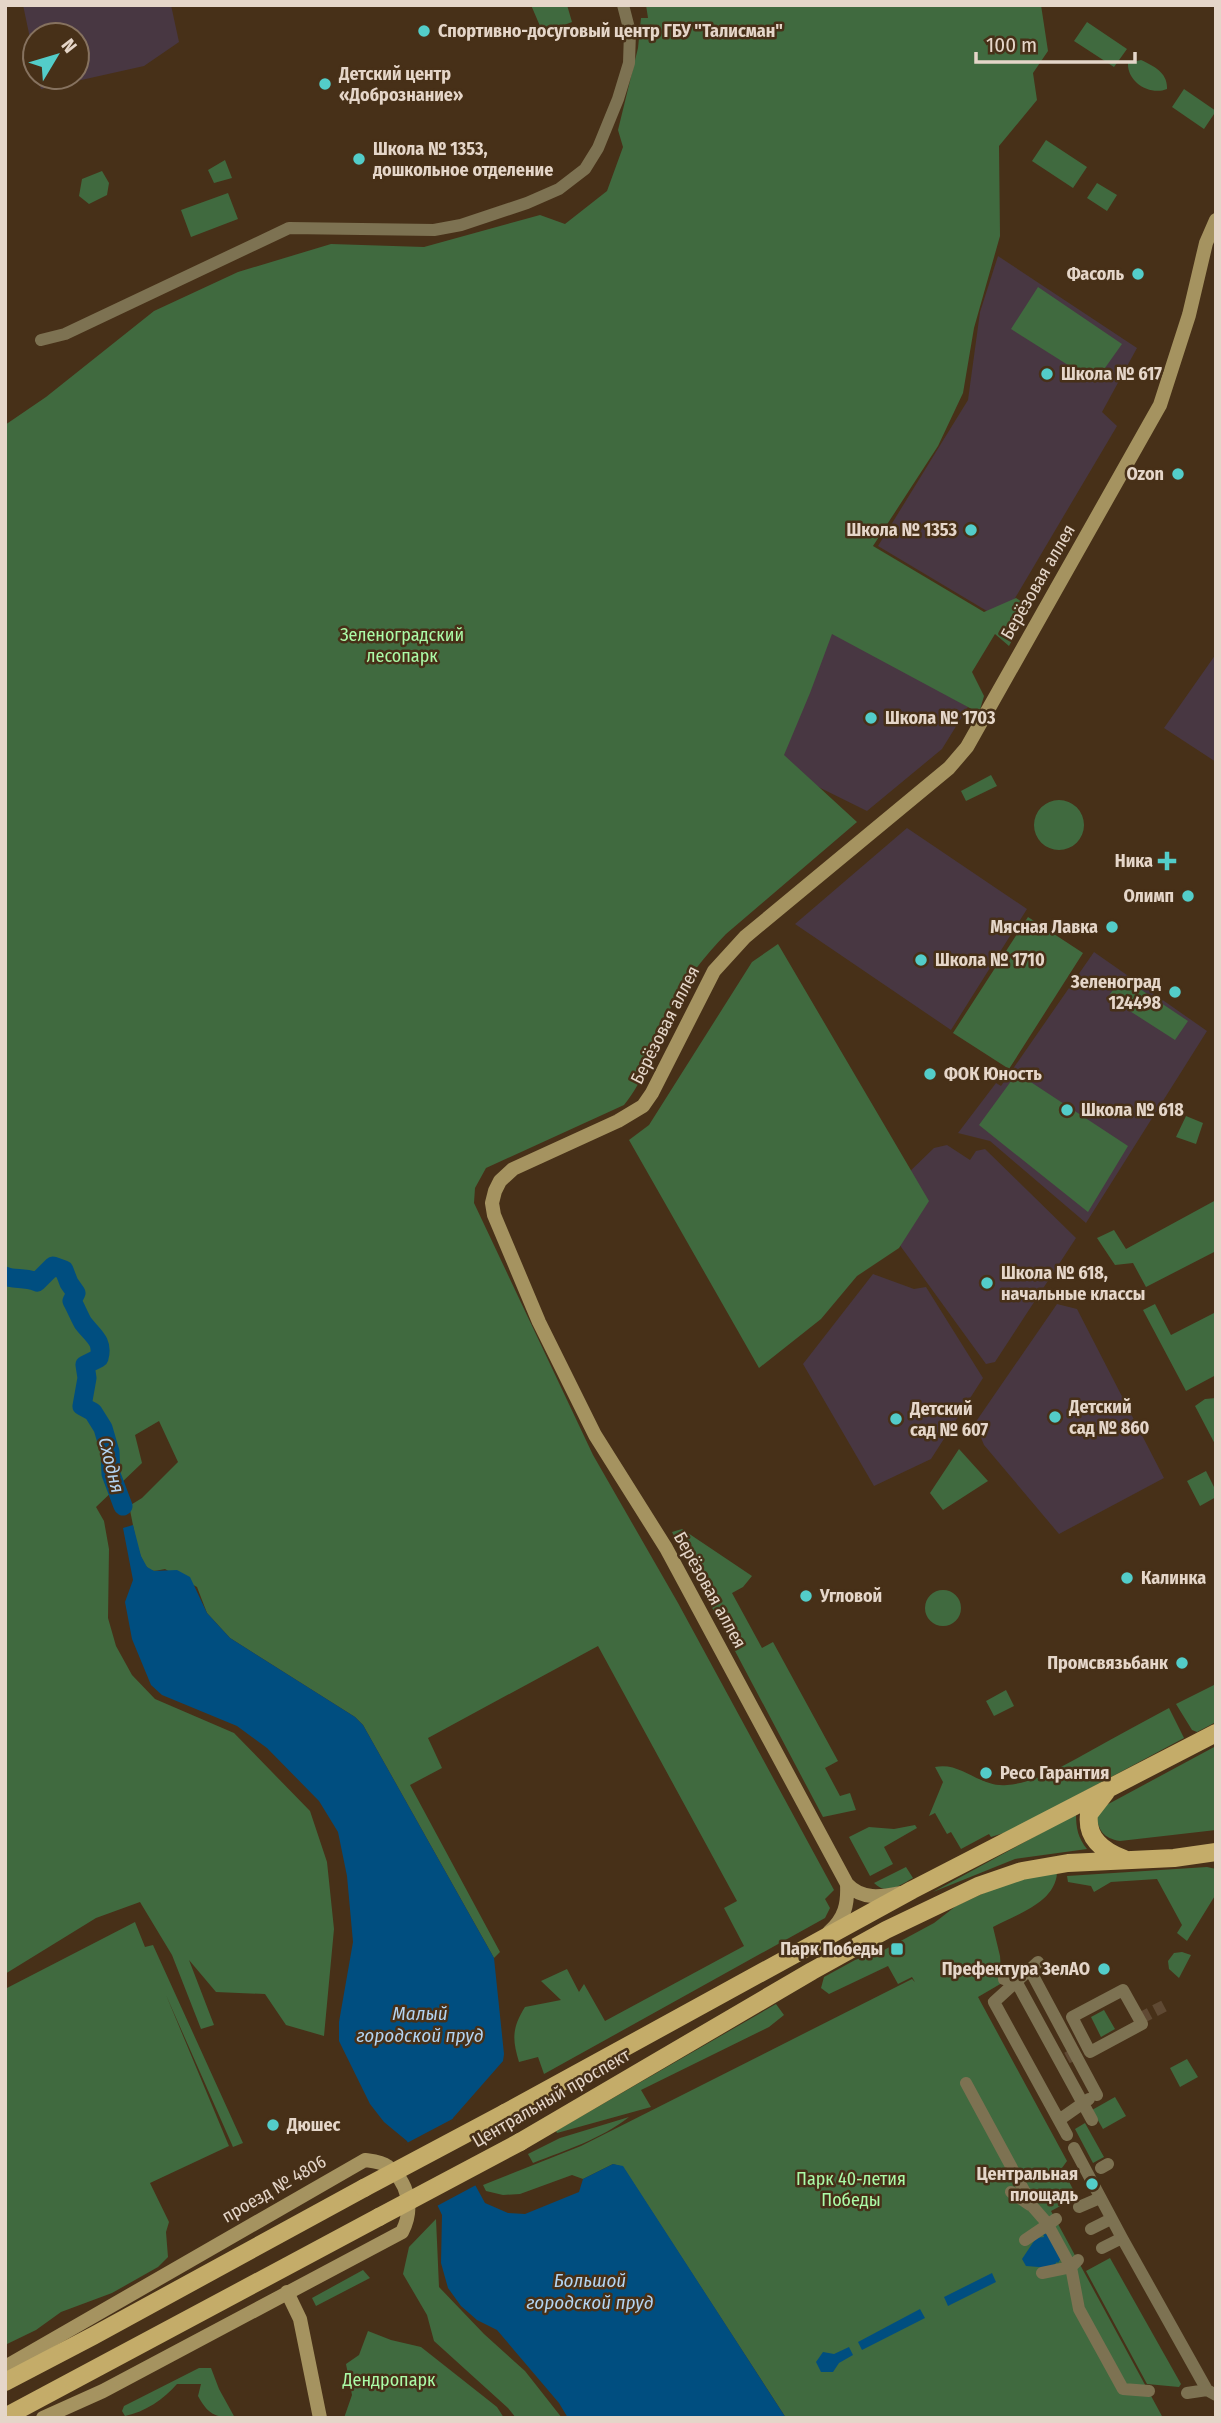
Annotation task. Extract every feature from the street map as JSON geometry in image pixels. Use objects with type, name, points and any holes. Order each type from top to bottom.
[{"type":"main road","name":"Центральный проспект","points":[[5,2382],[912,1890],[1216,1733]]},
{"type":"main road","name":"Центральный проспект","points":[[1114,1786],[1089,1814],[1090,1833],[1104,1849],[1130,1861]]},
{"type":"main road","name":"Центральный проспект","points":[[5,2417],[520,2141],[886,1930],[978,1886],[1023,1871],[1057,1865],[1213,1853]]},
{"type":"street","points":[[41,340],[65,334],[289,228],[434,230],[461,225],[527,203],[559,189],[585,169],[598,148],[618,99],[629,63],[630,32],[623,5]]},
{"type":"street","name":"Берёзовая аллея","points":[[847,1884],[666,1548],[606,1455],[583,1413],[539,1322],[498,1227],[492,1203],[500,1181],[513,1169],[618,1121],[643,1106],[720,961],[745,937],[949,768],[967,747],[1160,405],[1189,315],[1206,243],[1216,220]]},
{"type":"street","points":[[847,1884],[862,1895],[882,1897],[912,1890]]},
{"type":"street","points":[[817,1943],[834,1928],[844,1914],[848,1905],[847,1884]]},
{"type":"street","points":[[1067,2134],[994,2002],[1034,1966],[1089,2099],[1092,2120]]},
{"type":"street","points":[[1004,1973],[1004,1979],[1017,1983],[1089,2099]]},
{"type":"street","points":[[1123,1990],[1142,2024],[1090,2052],[1088,2047],[1072,2017],[1123,1990]]},
{"type":"street","points":[[965,2088],[1033,2207]]},
{"type":"street","points":[[1059,2120],[1089,2099]]},
{"type":"street","points":[[1074,2148],[1111,2219],[1211,2393],[1187,2393]]},
{"type":"street","name":"проезд № 4806","points":[[5,2367],[365,2160],[386,2164],[404,2183],[410,2205],[402,2232],[103,2391],[43,2418]]},
{"type":"street","points":[[1011,2192],[1051,2221],[1064,2243],[1075,2264],[1079,2309],[1115,2384],[1123,2389],[1149,2392]]},
{"type":"street","points":[[1079,2207],[1100,2198]]},
{"type":"street","points":[[1091,2229],[1111,2219]]},
{"type":"street","points":[[1025,2240],[1051,2221]]},
{"type":"street","points":[[1102,2248],[1122,2238]]},
{"type":"street","points":[[1042,2273],[1075,2264]]},
{"type":"street","points":[[287,2292],[300,2319],[320,2418]]},
{"type":"shaded area","points":[[23,5],[171,5],[179,42],[144,66],[91,78],[91,21],[26,21]]},
{"type":"shaded area","name":"Школа № 617","points":[[998,256],[1137,348],[1102,412],[1117,426],[1002,620],[878,546],[968,400],[980,312]]},
{"type":"shaded area","name":"Школа № 1703","points":[[830,622],[968,707],[942,749],[867,811],[778,767]]},
{"type":"shaded area","points":[[1216,654],[1216,762],[1164,728]]},
{"type":"shaded area","name":"Школа № 1710","points":[[907,828],[1027,909],[951,1030],[795,924]]},
{"type":"shaded area","name":"Школа № 618","points":[[1094,952],[1207,1031],[1086,1223],[990,1141],[958,1133],[996,1083],[1001,1086]]},
{"type":"shaded area","name":"Школа № 618, начальные классы","points":[[947,1145],[970,1160],[976,1151],[985,1149],[1076,1238],[995,1362],[986,1364],[883,1222],[903,1178],[934,1148]]},
{"type":"shaded area","name":"Детский сад № 607","points":[[873,1274],[914,1289],[926,1287],[983,1378],[931,1459],[874,1486],[803,1364]]},
{"type":"shaded area","name":"Детский сад № 860","points":[[1057,1304],[1077,1309],[1164,1478],[1059,1534],[984,1445],[975,1423]]},
{"type":"green space","points":[[531,5],[567,5],[572,22],[543,33]]},
{"type":"green space","name":"Зеленоградский лесопарк","points":[[646,5],[1041,5],[1048,51],[1033,73],[1037,100],[999,146],[1000,236],[974,328],[963,393],[938,446],[873,546],[984,612],[1016,598],[1030,607],[1009,646],[995,634],[972,672],[984,696],[979,713],[832,634],[784,755],[857,822],[726,934],[703,959],[676,997],[645,1071],[624,1105],[486,1168],[475,1188],[474,1203],[593,1455],[678,1603],[834,1890],[825,1899],[830,1908],[825,1918],[544,2074],[538,2057],[519,2062],[514,2034],[525,2007],[561,2000],[541,1981],[567,1969],[579,1992],[584,1984],[605,2021],[744,1946],[724,1908],[737,1901],[598,1646],[428,1738],[442,1768],[410,1785],[500,1952],[494,1958],[363,1725],[355,1717],[230,1638],[207,1613],[197,1587],[165,1569],[150,1570],[144,1563],[129,1506],[142,1498],[178,1462],[159,1421],[135,1435],[142,1463],[96,1507],[104,1521],[109,1549],[108,1618],[116,1646],[132,1675],[155,1699],[234,1733],[310,1811],[327,1862],[334,1929],[324,2036],[286,2025],[265,1994],[216,1992],[189,1960],[214,2025],[201,2029],[172,1955],[140,1902],[96,1918],[5,1974],[5,425],[46,397],[154,311],[238,272],[331,244],[424,247],[540,215],[565,224],[607,191],[623,147],[618,130],[638,48],[641,18],[648,18]]},
{"type":"green space","points":[[1087,22],[1127,49],[1114,67],[1074,41]]},
{"type":"green space","points":[[1141,60],[1163,74],[1167,89],[1154,91],[1135,81],[1128,63]]},
{"type":"green space","points":[[1184,89],[1216,111],[1204,129],[1172,107]]},
{"type":"green space","points":[[1046,140],[1087,167],[1073,188],[1032,161]]},
{"type":"green space","points":[[225,160],[232,178],[214,183],[208,170]]},
{"type":"green space","points":[[102,171],[109,183],[107,195],[89,204],[79,196],[82,179]]},
{"type":"green space","points":[[1097,183],[1117,195],[1107,211],[1087,198]]},
{"type":"green space","points":[[228,193],[238,219],[191,237],[181,210]]},
{"type":"green space","points":[[1038,287],[1122,344],[1095,382],[1011,329]]},
{"type":"green space","points":[[991,775],[997,786],[966,801],[961,791]]},
{"type":"green space","points":[[1059,800],[1076,808],[1084,825],[1076,842],[1059,850],[1042,842],[1034,825],[1042,808]]},
{"type":"green space","points":[[1028,917],[1083,953],[1009,1069],[953,1033]]},
{"type":"green space","points":[[778,944],[929,1201],[899,1248],[857,1276],[821,1319],[759,1368],[629,1140],[649,1125],[752,962]]},
{"type":"green space","points":[[1122,977],[1188,1021],[1175,1040],[1108,997]]},
{"type":"green space","points":[[1017,1073],[1128,1146],[1088,1212],[979,1125]]},
{"type":"green space","points":[[1186,1116],[1203,1123],[1196,1144],[1176,1137]]},
{"type":"green space","points":[[1216,1200],[1216,1251],[1146,1287],[1133,1263],[1115,1265],[1097,1238],[1114,1230],[1126,1249]]},
{"type":"green space","points":[[1155,1304],[1171,1335],[1216,1312],[1216,1375],[1186,1391],[1143,1310]]},
{"type":"green space","points":[[1216,1398],[1216,1446],[1195,1406],[1205,1399]]},
{"type":"green space","points":[[959,1449],[988,1481],[943,1510],[930,1493]]},
{"type":"green space","points":[[1206,1471],[1216,1491],[1216,1497],[1200,1506],[1187,1481]]},
{"type":"green space","points":[[682,1529],[752,1576],[743,1587],[732,1593],[762,1648],[773,1642],[838,1761],[825,1768],[840,1796],[850,1793],[856,1810],[823,1817],[672,1532]]},
{"type":"green space","points":[[943,1590],[956,1595],[961,1608],[956,1621],[943,1626],[930,1621],[925,1608],[930,1595]]},
{"type":"green space","points":[[1216,1684],[1216,1722],[1197,1732],[1192,1730],[1176,1704]]},
{"type":"green space","points":[[1006,1690],[1014,1706],[994,1716],[986,1701]]},
{"type":"green space","points":[[1169,1708],[1184,1738],[1010,1831],[991,1837],[989,1834],[961,1849],[951,1832],[947,1834],[935,1813],[929,1816],[943,1782],[935,1767],[953,1768],[997,1785],[1019,1783],[1041,1777],[1061,1767]]},
{"type":"green space","points":[[1216,1746],[1216,1830],[1120,1841],[1103,1833],[1096,1815],[1101,1808]]},
{"type":"green space","points":[[1076,1814],[1078,1833],[1087,1849],[1015,1859],[933,1892]]},
{"type":"green space","points":[[915,1825],[917,1828],[884,1847],[893,1864],[870,1876],[849,1837],[869,1827],[894,1829]]},
{"type":"green space","points":[[906,1867],[913,1878],[898,1886],[884,1889],[874,1883]]},
{"type":"green space","points":[[1207,1867],[1216,1869],[1216,1894],[1187,1941],[1177,1933],[1182,1925],[1157,1879],[1111,1882],[1094,1892],[1091,1886],[1068,1882],[1067,1876]]},
{"type":"green space","name":"Парк 40-летия Победы","points":[[1057,1873],[1050,1892],[1042,1900],[993,1927],[1000,1956],[1002,1983],[978,1997],[1067,2161],[1062,2168],[1077,2197],[1051,2211],[1163,2418],[786,2418],[623,2167],[613,2164],[583,2179],[572,2175],[520,2194],[503,2195],[486,2191],[483,2185],[581,2146],[912,1979],[915,1982],[912,1977],[898,1984],[888,1966],[829,1994],[821,1988],[824,1977],[855,1960],[884,1950],[934,1923],[956,1906],[1020,1879]]},
{"type":"green space","points":[[135,1922],[145,1947],[153,1945],[243,2143],[233,2147],[166,1995],[229,2146],[150,2183],[169,2222],[166,2232],[168,2257],[158,2267],[112,2293],[61,2312],[36,2330],[5,2345],[5,1989]]},
{"type":"green space","points":[[1174,1953],[1191,1955],[1179,1978],[1169,1969],[1168,1961]]},
{"type":"green space","points":[[776,2004],[784,2015],[769,2027],[641,2090],[651,2107],[557,2133],[556,2131]]},
{"type":"green space","points":[[1104,2010],[1115,2029],[1101,2037],[1091,2017]]},
{"type":"green space","points":[[1187,2059],[1198,2077],[1180,2087],[1170,2068]]},
{"type":"green space","points":[[1115,2097],[1126,2116],[1103,2129],[1092,2110]]},
{"type":"green space","points":[[629,2117],[595,2138],[533,2163],[528,2154],[560,2138]]},
{"type":"green space","points":[[1085,2123],[1104,2157],[1093,2163],[1075,2129]]},
{"type":"green space","name":"Дендропарк","points":[[436,2219],[439,2287],[484,2334],[525,2371],[562,2418],[516,2418],[434,2341],[427,2315],[403,2274],[409,2247]]},
{"type":"green space","points":[[1110,2258],[1181,2384],[1179,2387],[1147,2384],[1086,2271]]},
{"type":"green space","points":[[363,2270],[370,2278],[316,2306],[312,2298]]},
{"type":"green space","name":"Дендропарк","points":[[368,2331],[421,2347],[497,2407],[504,2418],[344,2418],[352,2395],[346,2364],[359,2355]]},
{"type":"green space","points":[[199,2368],[211,2368],[235,2418],[217,2416],[205,2407],[198,2396],[201,2384],[177,2384],[154,2404],[125,2416],[122,2411],[124,2406]]},
{"type":"water","points":[[133,1525],[141,1556],[147,1567],[154,1571],[177,1570],[190,1577],[207,1613],[230,1638],[355,1717],[363,1725],[494,1958],[503,2061],[453,2118],[450,2139],[485,2203],[508,2213],[525,2214],[579,2192],[583,2179],[613,2164],[623,2166],[786,2418],[568,2418],[559,2403],[497,2330],[477,2320],[461,2306],[448,2288],[441,2263],[442,2215],[407,2141],[384,2122],[370,2104],[339,2041],[339,2022],[353,1942],[347,1876],[338,1832],[319,1801],[267,1748],[237,1726],[162,1695],[151,1685],[132,1639],[125,1602],[133,1580],[123,1528]]},
{"type":"water","points":[[1043,2234],[1048,2234],[1061,2258],[1051,2268],[1026,2266],[1022,2259],[1036,2238],[1044,2237]]},
{"type":"water","points":[[992,2273],[996,2282],[948,2306],[944,2297]]},
{"type":"water","points":[[920,2309],[925,2318],[862,2350],[858,2342]]},
{"type":"water","points":[[849,2347],[853,2355],[839,2363],[833,2372],[821,2372],[816,2362],[823,2352],[834,2354]]},
{"type":"pier","points":[[460,2115],[454,2138],[478,2184],[435,2207],[405,2144]]},
{"type":"waterway","name":"Сходня","points":[[5,1276],[37,1282],[53,1266],[64,1270],[76,1293],[72,1301],[100,1347],[99,1358],[85,1365],[87,1378],[82,1406],[93,1412],[103,1428],[110,1452],[111,1474],[123,1506]]},
{"type":"tunnel","points":[[1139,2019],[1164,2006]]},
{"type":"tunnel","points":[[1067,2058],[1088,2047]]},
{"type":"place","name":"Спортивно-досуговый центр ГБУ \"Талисман\"","points":[[424,31]]},
{"type":"place","name":"Детский центр «Добрознание»","points":[[325,84]]},
{"type":"place","name":"Школа № 1353, дошкольное отделение","points":[[359,159]]},
{"type":"place","name":"Фасоль","points":[[1138,274]]},
{"type":"place","name":"Школа № 617","points":[[1047,374]]},
{"type":"place","name":"Ozon","points":[[1178,474]]},
{"type":"place","name":"Школа № 1353","points":[[971,530]]},
{"type":"place","name":"Школа № 1703","points":[[871,718]]},
{"type":"place","name":"Ника","points":[[1167,861]]},
{"type":"place","name":"Олимп","points":[[1188,896]]},
{"type":"place","name":"Мясная Лавка","points":[[1112,927]]},
{"type":"place","name":"Школа № 1710","points":[[921,960]]},
{"type":"place","name":"Зеленоград 124498","points":[[1175,992]]},
{"type":"place","name":"ФОК Юность","points":[[930,1074]]},
{"type":"place","name":"Школа № 618","points":[[1067,1110]]},
{"type":"place","name":"Школа № 618, начальные классы","points":[[987,1283]]},
{"type":"place","name":"Детский сад № 860","points":[[1055,1417]]},
{"type":"place","name":"Детский сад № 607","points":[[896,1419]]},
{"type":"place","name":"Калинка","points":[[1127,1578]]},
{"type":"place","name":"Угловой","points":[[806,1596]]},
{"type":"place","name":"Промсвязьбанк","points":[[1182,1663]]},
{"type":"place","name":"Ресо Гарантия","points":[[986,1773]]},
{"type":"place","name":"Парк Победы","points":[[897,1949]]},
{"type":"place","name":"Префектура ЗелАО","points":[[1104,1969]]},
{"type":"place","name":"Дюшес","points":[[273,2125]]},
{"type":"place","name":"Центральная площадь","points":[[1092,2184]]},
{"type":"water label","name":"Малый городской пруд","points":[[420,2024]]},
{"type":"water label","name":"Большой городской пруд","points":[[590,2291]]}]
